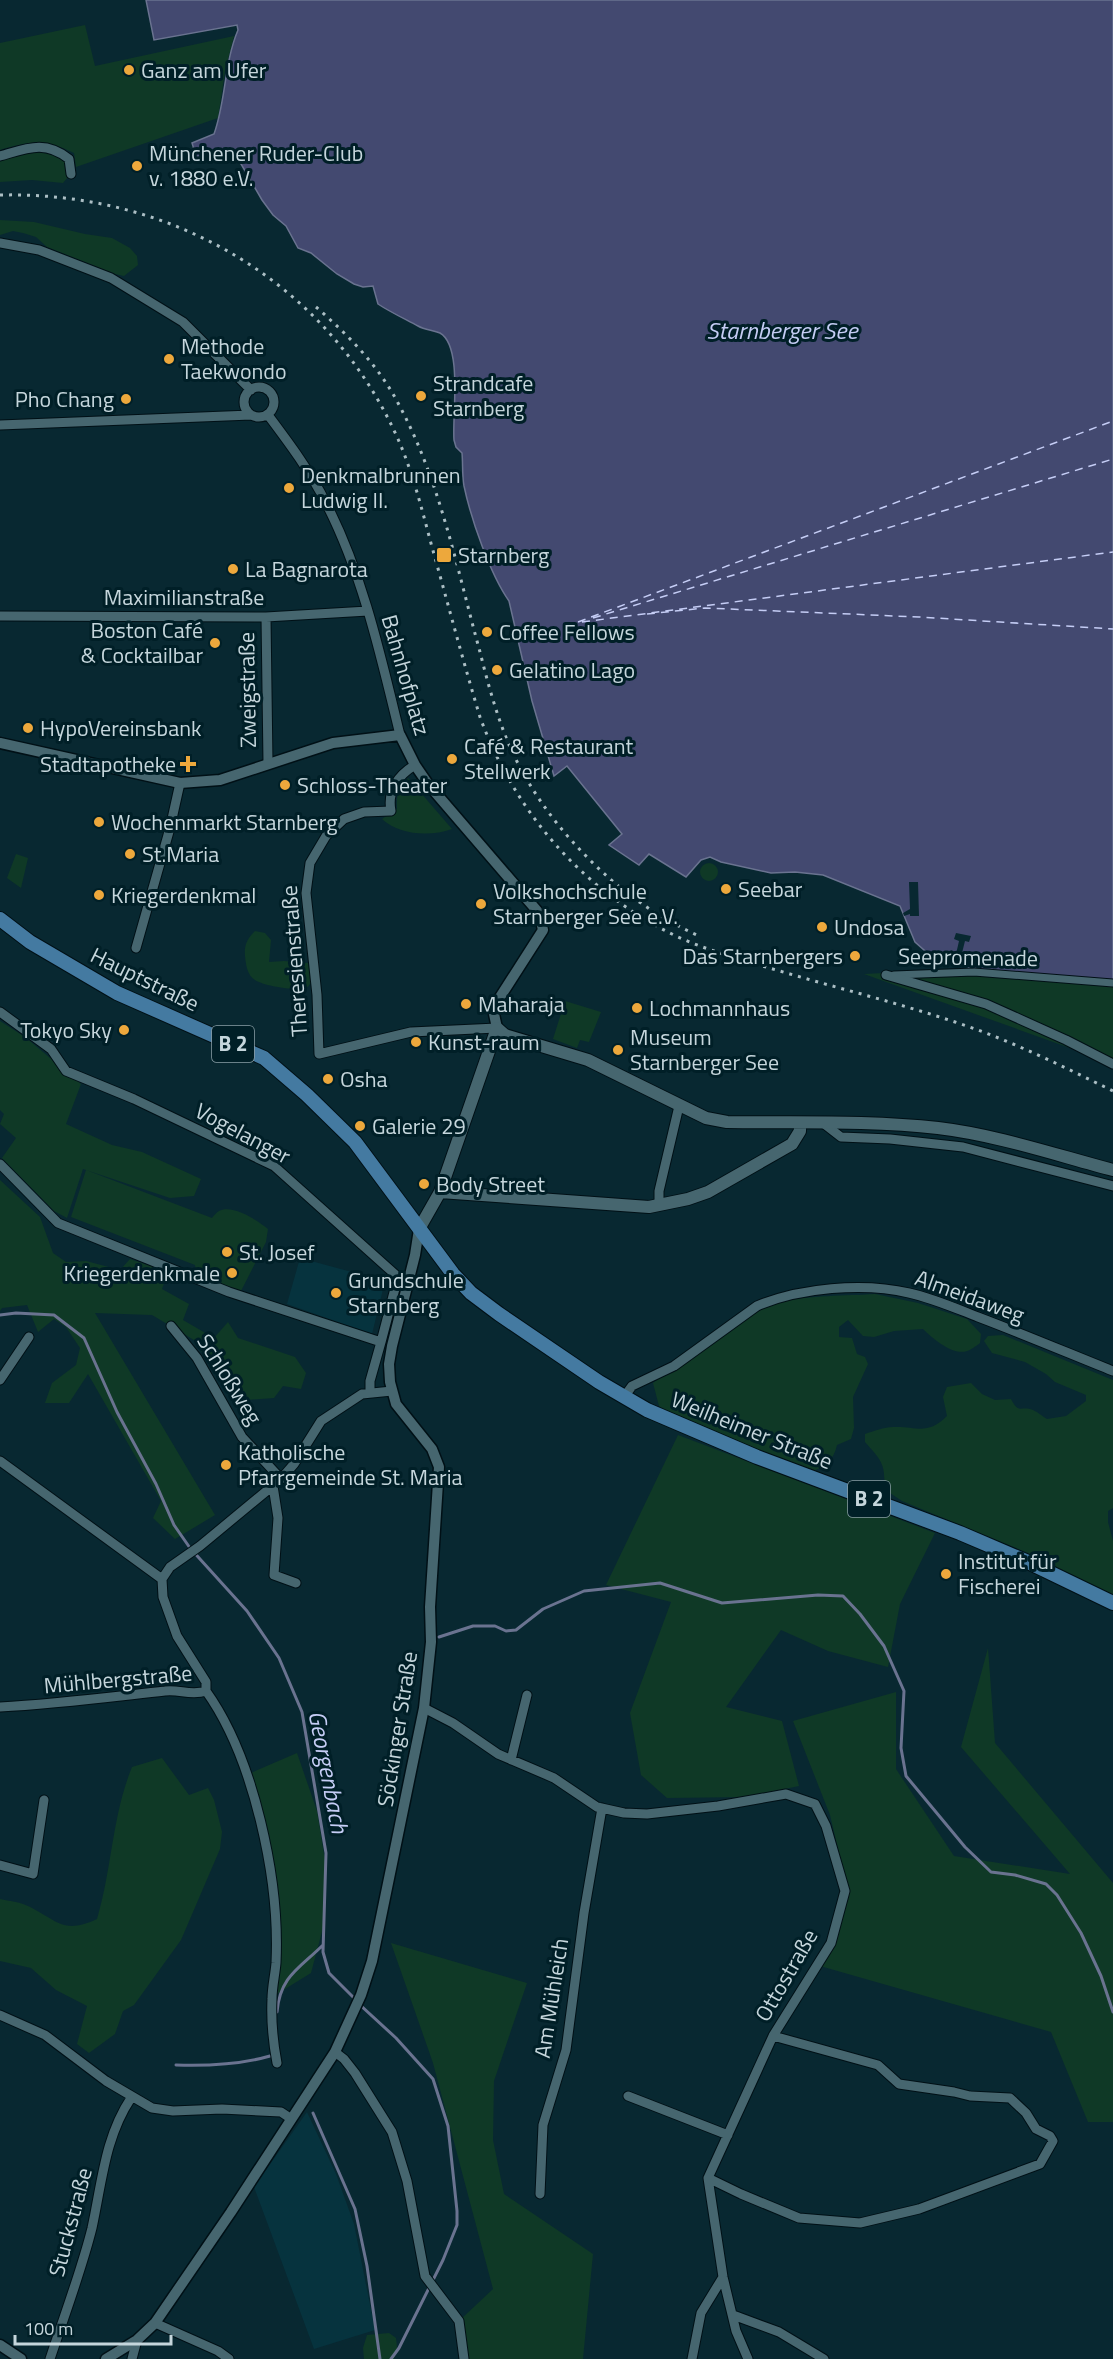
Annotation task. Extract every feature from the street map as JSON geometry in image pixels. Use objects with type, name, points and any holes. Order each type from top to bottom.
[{"type":"main road","name":"Hauptstraße","points":[[0,919],[30,942],[117,993],[264,1058],[307,1095],[355,1142],[419,1229]]},
{"type":"main road","points":[[419,1229],[440,1192],[497,1028],[505,1035],[596,1063],[706,1118],[727,1122],[893,1124],[940,1128],[1003,1141],[1113,1170]]},
{"type":"main road","points":[[440,1192],[633,1207],[659,1205],[708,1192],[792,1144],[800,1131],[800,1123]]},
{"type":"main road","name":"Weilheimer Straße","points":[[419,1229],[453,1274],[471,1293],[558,1356],[624,1397],[673,1422],[757,1457],[960,1533],[1028,1562],[1113,1603]]},
{"type":"street","points":[[0,156],[30,147],[56,148],[69,159],[71,174]]},
{"type":"street","points":[[0,243],[39,250],[111,278],[183,322],[251,390]]},
{"type":"street","points":[[0,425],[251,415],[259,417],[268,415],[274,406],[270,392],[261,388],[251,390],[244,402],[251,415]]},
{"type":"street","name":"Bahnhofplatz","points":[[268,415],[300,457],[339,530],[368,611],[400,735],[415,765],[428,784],[539,913],[543,925],[541,936],[506,985],[495,1005],[497,1028]]},
{"type":"street","name":"Maximilianstraße","points":[[0,616],[266,616],[368,611]]},
{"type":"street","name":"Zweigstraße","points":[[266,616],[268,763]]},
{"type":"street","points":[[0,743],[180,783],[220,780],[333,743],[400,735]]},
{"type":"street","name":"Theresienstraße","points":[[415,765],[396,781],[390,798],[391,812],[364,812],[336,824],[317,849],[308,870],[306,893],[317,995],[319,1054],[411,1032],[497,1028]]},
{"type":"street","points":[[136,948],[170,828],[180,783]]},
{"type":"street","name":"Seepromenade","points":[[886,975],[974,972],[1113,983]]},
{"type":"street","name":"Seepromenade","points":[[886,975],[986,1004],[1066,1040],[1113,1065]]},
{"type":"street","name":"Vogelanger","points":[[0,1012],[51,1048],[66,1071],[134,1099],[274,1166],[398,1277],[381,1342]]},
{"type":"street","points":[[659,1205],[659,1191],[679,1106]]},
{"type":"street","points":[[823,1123],[841,1137],[900,1139],[963,1147],[1113,1186]]},
{"type":"street","points":[[3,1168],[58,1223],[229,1292],[381,1342],[370,1381],[370,1392]]},
{"type":"street","name":"Söckinger Straße","points":[[106,2359],[137,2340],[155,2323],[231,2212],[290,2118],[322,2074],[361,1995],[372,1961],[424,1708],[431,1642],[430,1607],[439,1467],[432,1449],[402,1413],[392,1391],[389,1364],[419,1229]]},
{"type":"street","name":"Almeidaweg","points":[[624,1397],[632,1386],[674,1366],[757,1306],[792,1295],[850,1288],[909,1293],[951,1306],[1113,1371]]},
{"type":"street","name":"Schloßweg","points":[[171,1326],[197,1358],[242,1437],[280,1479]]},
{"type":"street","points":[[0,1380],[29,1337]]},
{"type":"street","points":[[0,1461],[162,1580],[170,1567],[200,1546],[280,1479],[294,1464],[321,1421],[362,1394],[392,1391]]},
{"type":"street","points":[[273,1486],[278,1518],[274,1575],[296,1583]]},
{"type":"street","name":"Mühlbergstraße","points":[[0,1707],[61,1703],[169,1690],[196,1694],[206,1691],[206,1682],[177,1636],[163,1598],[162,1580]]},
{"type":"street","points":[[206,1691],[221,1712],[237,1749],[269,1853],[276,1962],[272,1998],[272,2036],[277,2063]]},
{"type":"street","points":[[511,1760],[527,1695]]},
{"type":"street","name":"Ottostraße","points":[[424,1708],[511,1760],[554,1778],[602,1808],[646,1814],[718,1806],[786,1794],[815,1804],[826,1826],[845,1891],[831,1943],[773,2036],[708,2178]]},
{"type":"street","points":[[0,1864],[33,1874],[44,1800]]},
{"type":"street","name":"Am Mühleich","points":[[540,2194],[543,2125],[566,2050],[584,1913],[602,1808]]},
{"type":"street","points":[[0,2015],[45,2034],[131,2098],[152,2108],[173,2112],[222,2109],[282,2112],[290,2118]]},
{"type":"street","points":[[708,2178],[799,2218],[860,2223],[919,2209],[1040,2164],[1053,2141],[1050,2136],[1036,2129],[1026,2113],[1010,2098],[970,2096],[899,2084],[878,2065],[773,2036]]},
{"type":"street","points":[[334,2052],[344,2059],[355,2073],[392,2132],[407,2181],[427,2277],[459,2321],[464,2359]]},
{"type":"street","points":[[628,2096],[728,2135]]},
{"type":"street","name":"Stuckstraße","points":[[50,2359],[91,2230],[109,2146],[119,2116],[131,2098]]},
{"type":"street","points":[[708,2178],[723,2277],[736,2331],[748,2359]]},
{"type":"street","points":[[692,2359],[701,2313],[723,2277]]},
{"type":"street","points":[[733,2315],[779,2332],[824,2359]]},
{"type":"street","points":[[155,2323],[218,2351],[229,2359]]},
{"type":"street","points":[[132,2359],[137,2340]]},
{"type":"street","points":[[0,2345],[21,2359]]},
{"type":"shaded area","name":"Grundschule Starnberg","points":[[300,1258],[385,1281],[372,1334],[287,1304]]},
{"type":"shaded area","points":[[307,2112],[336,2174],[354,2224],[375,2330],[314,2349],[254,2187]]},
{"type":"green space","points":[[85,25],[95,66],[234,36],[225,71],[218,118],[76,167],[74,153],[54,145],[29,143],[0,150],[0,43]]},
{"type":"green space","points":[[28,151],[60,155],[67,164],[68,177],[63,183],[32,180],[0,182],[0,158]]},
{"type":"green space","points":[[0,220],[34,222],[112,238],[130,248],[137,256],[138,265],[124,276],[115,274],[47,247],[36,237],[13,231],[0,235]]},
{"type":"green space","points":[[408,778],[452,829],[425,834],[415,833],[397,828],[382,819],[397,809],[399,792]]},
{"type":"green space","points":[[16,854],[28,858],[21,888],[7,878]]},
{"type":"green space","points":[[709,863],[715,866],[718,872],[715,878],[709,881],[703,878],[700,872],[703,866]]},
{"type":"green space","points":[[255,931],[265,933],[271,940],[269,962],[308,963],[313,977],[308,986],[300,989],[280,987],[252,978],[246,966],[245,949]]},
{"type":"green space","points":[[959,969],[1113,982],[1113,1069],[1081,1052],[864,974]]},
{"type":"green space","points":[[565,1001],[601,1012],[589,1042],[580,1040],[577,1048],[553,1039]]},
{"type":"green space","points":[[0,1021],[25,1037],[81,1084],[66,1124],[112,1145],[142,1152],[201,1179],[194,1196],[170,1198],[83,1169],[67,1218],[54,1211],[2,1158],[16,1138],[0,1124],[4,1114],[0,1110]]},
{"type":"green space","points":[[86,1170],[212,1218],[225,1209],[238,1212],[268,1229],[266,1242],[241,1291],[196,1274],[195,1265],[71,1217]]},
{"type":"green space","points":[[0,1180],[40,1217],[53,1253],[66,1262],[86,1261],[120,1270],[130,1259],[168,1272],[162,1289],[189,1304],[183,1320],[214,1338],[228,1322],[238,1338],[295,1357],[306,1373],[301,1389],[283,1386],[274,1398],[233,1401],[194,1340],[152,1315],[95,1313],[215,1515],[175,1539],[153,1518],[161,1501],[88,1374],[69,1403],[45,1403],[52,1383],[76,1365],[80,1348],[66,1327],[54,1319],[38,1332],[27,1305],[2,1308],[0,1311]]},
{"type":"green space","points":[[875,1294],[918,1303],[967,1319],[981,1334],[980,1343],[970,1350],[961,1352],[949,1349],[923,1329],[894,1331],[874,1337],[863,1336],[848,1320],[839,1327],[839,1337],[852,1338],[857,1354],[865,1357],[868,1364],[853,1397],[854,1428],[851,1439],[837,1445],[831,1459],[820,1468],[810,1472],[674,1418],[659,1406],[653,1383],[715,1337],[748,1316],[792,1300]]},
{"type":"green space","points":[[1003,1335],[1113,1380],[1113,1508],[1108,1511],[1108,1522],[1113,1541],[1113,1595],[1028,1553],[902,1501],[884,1489],[883,1468],[879,1458],[865,1442],[865,1434],[890,1427],[922,1429],[940,1422],[947,1416],[943,1397],[947,1387],[971,1383],[982,1394],[995,1400],[1011,1399],[1016,1407],[1033,1410],[1047,1419],[1066,1416],[1086,1401],[1086,1395],[1055,1382],[1025,1362],[992,1353],[984,1341],[988,1336]]},
{"type":"green space","points":[[678,1435],[935,1533],[900,1604],[888,1667],[828,1651],[781,1630],[726,1707],[782,1721],[799,1786],[747,1797],[667,1798],[641,1775],[630,1713],[671,1602],[606,1585]]},
{"type":"green space","points":[[988,1648],[995,1743],[1113,1883],[1113,2122],[1088,2122],[1051,2032],[820,1966],[848,1891],[830,1815],[793,1721],[896,1692],[896,1769],[954,1856],[1070,1874],[961,1747]]},
{"type":"green space","points":[[297,1753],[317,1811],[326,1867],[324,1924],[311,1973],[272,1997],[276,1962],[269,1853],[246,1775]]},
{"type":"green space","points":[[162,1758],[189,1795],[208,1788],[214,1800],[222,1832],[220,1849],[181,1940],[134,2005],[123,2011],[115,2034],[89,2053],[77,2044],[87,2006],[56,1990],[31,1968],[0,1961],[0,1899],[25,1905],[68,1926],[85,1924],[97,1919],[120,1804],[132,1767]]},
{"type":"green space","points":[[391,1943],[527,1983],[494,2081],[493,2140],[504,2194],[593,2254],[583,2359],[464,2359],[459,2321],[493,2289],[433,2063]]},
{"type":"green space","points":[[389,2333],[396,2338],[397,2347],[394,2359],[364,2359],[363,2348],[367,2335]]},
{"type":"water","name":"Starnberger See","points":[[146,0],[1113,0],[1113,981],[975,969],[932,957],[915,942],[900,906],[823,875],[795,872],[771,873],[721,862],[710,857],[701,860],[686,877],[649,854],[639,865],[609,845],[622,834],[567,766],[554,776],[532,701],[509,601],[488,561],[467,499],[463,482],[462,453],[456,447],[454,440],[454,366],[447,340],[440,333],[421,327],[378,304],[373,286],[363,287],[354,284],[337,274],[311,253],[298,248],[286,226],[273,215],[262,200],[237,157],[196,156],[192,143],[214,134],[233,43],[238,30],[237,25],[154,40]]},
{"type":"pier","points":[[909,882],[918,882],[919,916],[910,916],[910,914],[904,916],[903,913],[910,909]]},
{"type":"pier","points":[[956,933],[971,936],[969,942],[965,941],[959,965],[954,963],[959,941],[954,939]]},
{"type":"waterway","name":"Georgenbach","points":[[0,1315],[16,1313],[54,1315],[84,1338],[117,1412],[156,1484],[174,1525],[190,1548],[247,1611],[279,1658],[302,1712],[326,1853],[323,1952],[329,1973],[355,1999]]},
{"type":"waterway","points":[[439,1637],[473,1626],[495,1626],[506,1631],[516,1630],[543,1609],[584,1591],[660,1583],[722,1603],[818,1595],[843,1596],[884,1646],[904,1691],[901,1748],[906,1776],[965,1847],[991,1872],[1015,1875],[1046,1884],[1057,1895],[1081,1933],[1101,1976],[1113,2012]]},
{"type":"waterway","points":[[277,2012],[282,1990],[287,1981],[323,1945]]},
{"type":"waterway","name":"Georgenbach","points":[[359,2004],[396,2038],[433,2079],[448,2126],[457,2211],[457,2225],[443,2260],[399,2348],[391,2359]]},
{"type":"waterway","points":[[176,2065],[223,2064],[270,2056]]},
{"type":"waterway","points":[[313,2113],[355,2209],[367,2266],[380,2359]]},
{"type":"ferry route","points":[[578,622],[1113,421]]},
{"type":"ferry route","points":[[593,618],[1113,459]]},
{"type":"ferry route","points":[[582,622],[1113,552]]},
{"type":"ferry route","points":[[647,614],[705,608],[919,617],[1113,629]]},
{"type":"railway","points":[[0,195],[63,198],[124,209],[182,229],[236,256],[286,291],[330,334],[368,383],[398,439],[417,492],[480,717],[495,752],[513,786],[557,846],[613,898],[644,919],[692,943],[747,962],[914,1009],[975,1029],[1036,1054],[1113,1091]]},
{"type":"railway","points":[[316,307],[340,328],[372,363],[390,389],[413,432],[446,525],[497,712],[510,747],[526,778],[554,820],[600,870],[640,902],[699,936]]},
{"type":"place","name":"Ganz am Ufer","points":[[129,70]]},
{"type":"place","name":"Münchener Ruder-Club v. 1880 e.V.","points":[[137,166]]},
{"type":"place","name":"Methode Taekwondo","points":[[169,359]]},
{"type":"place","name":"Strandcafe Starnberg","points":[[421,396]]},
{"type":"place","name":"Pho Chang","points":[[126,399]]},
{"type":"place","name":"Denkmalbrunnen Ludwig II.","points":[[289,488]]},
{"type":"place","name":"Starnberg","points":[[444,555]]},
{"type":"place","name":"La Bagnarota","points":[[233,569]]},
{"type":"place","name":"Coffee Fellows","points":[[487,632]]},
{"type":"place","name":"Boston Café & Cocktailbar","points":[[215,643]]},
{"type":"place","name":"Gelatino Lago","points":[[497,670]]},
{"type":"place","name":"HypoVereinsbank","points":[[28,728]]},
{"type":"place","name":"Café & Restaurant Stellwerk","points":[[452,759]]},
{"type":"place","name":"Stadtapotheke","points":[[188,764]]},
{"type":"place","name":"Schloss-Theater","points":[[285,785]]},
{"type":"place","name":"Wochenmarkt Starnberg","points":[[99,822]]},
{"type":"place","name":"St.Maria","points":[[130,854]]},
{"type":"place","name":"Seebar","points":[[726,889]]},
{"type":"place","name":"Kriegerdenkmal","points":[[99,895]]},
{"type":"place","name":"Volkshochschule Starnberger See e.V.","points":[[481,904]]},
{"type":"place","name":"Undosa","points":[[822,927]]},
{"type":"place","name":"Das Starnbergers","points":[[855,956]]},
{"type":"place","name":"Maharaja","points":[[466,1004]]},
{"type":"place","name":"Lochmannhaus","points":[[637,1008]]},
{"type":"place","name":"Tokyo Sky","points":[[124,1030]]},
{"type":"place","name":"Kunst-raum","points":[[416,1042]]},
{"type":"place","name":"Museum Starnberger See","points":[[618,1050]]},
{"type":"place","name":"Osha","points":[[328,1079]]},
{"type":"place","name":"Galerie 29","points":[[360,1126]]},
{"type":"place","name":"Body Street","points":[[424,1184]]},
{"type":"place","name":"St. Josef","points":[[227,1252]]},
{"type":"place","name":"Kriegerdenkmale","points":[[232,1273]]},
{"type":"place","name":"Grundschule Starnberg","points":[[336,1293]]},
{"type":"place","name":"Katholische Pfarrgemeinde St. Maria","points":[[226,1465]]},
{"type":"place","name":"Institut für Fischerei","points":[[946,1574]]}]
